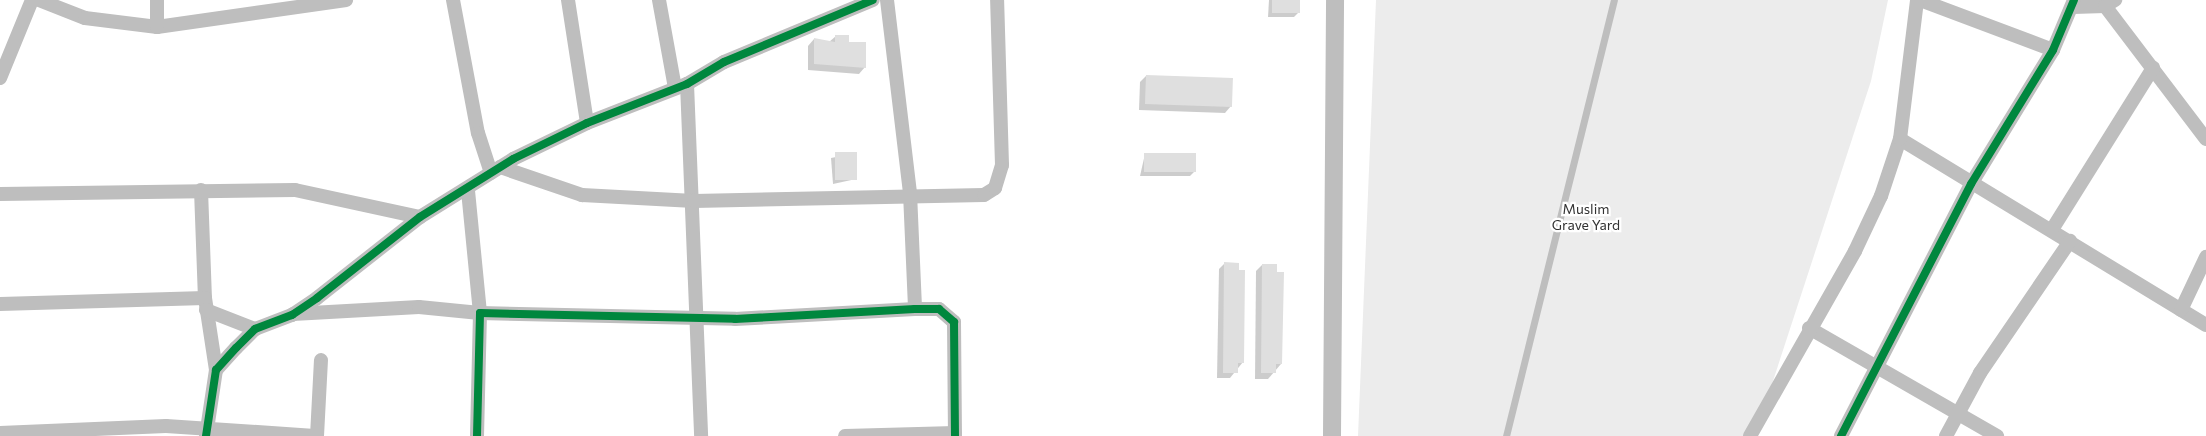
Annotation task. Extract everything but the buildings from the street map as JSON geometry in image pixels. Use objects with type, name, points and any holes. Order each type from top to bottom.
[{"type":"street","points":[[0,78],[32,0]]},
{"type":"street","points":[[39,0],[85,18],[157,27],[220,21],[312,1],[346,0]]},
{"type":"street","points":[[157,0],[157,27]]},
{"type":"street","points":[[453,0],[478,133],[495,170],[582,195],[694,201],[910,193],[984,195],[999,181],[997,0]]},
{"type":"street","points":[[568,0],[587,123]]},
{"type":"street","points":[[659,0],[681,86],[694,201],[695,315],[701,436]]},
{"type":"street","points":[[216,370],[255,329],[292,314],[358,268],[420,217],[468,190],[495,170],[587,123],[681,86],[724,62],[873,0]]},
{"type":"street","points":[[887,0],[910,193],[915,308]]},
{"type":"street","points":[[1332,436],[1335,0]]},
{"type":"street","points":[[1750,436],[1868,226],[1900,140],[1919,0],[2053,50]]},
{"type":"street","points":[[1841,436],[1972,184],[2053,50],[2073,4],[2110,3],[2152,68],[2206,139]]},
{"type":"street","points":[[2053,228],[2152,68]]},
{"type":"street","points":[[1900,140],[1972,184],[2053,228],[2070,241],[2206,325]]},
{"type":"street","points":[[201,190],[205,304],[216,370],[206,432]]},
{"type":"street","points":[[0,194],[295,190],[420,217]]},
{"type":"street","points":[[468,190],[480,313],[477,436]]},
{"type":"street","points":[[1946,436],[2001,339],[2070,241]]},
{"type":"street","points":[[2181,310],[2206,256]]},
{"type":"street","points":[[0,304],[205,304],[255,329]]},
{"type":"street","points":[[292,314],[420,307],[480,313],[695,315],[735,319],[915,308],[939,309],[954,322],[955,435],[844,436]]},
{"type":"street","points":[[1809,328],[1997,436]]},
{"type":"street","points":[[0,433],[206,432],[316,436],[321,360]]},
{"type":"lane","points":[[1506,436],[1614,0]]},
{"type":"green space","name":"Muslim Grave Yard","points":[[1376,0],[1888,0],[1871,81],[1755,436],[1358,436]]},
{"type":"cycle path","points":[[206,436],[216,370],[236,348],[255,329],[292,315],[317,298],[420,217],[513,159],[587,123],[687,84],[724,62],[873,0]]},
{"type":"cycle path","points":[[1841,436],[1971,184],[2053,50],[2074,0]]},
{"type":"cycle path","points":[[477,436],[480,313],[735,319],[915,309],[939,309],[954,322],[955,436]]}]
